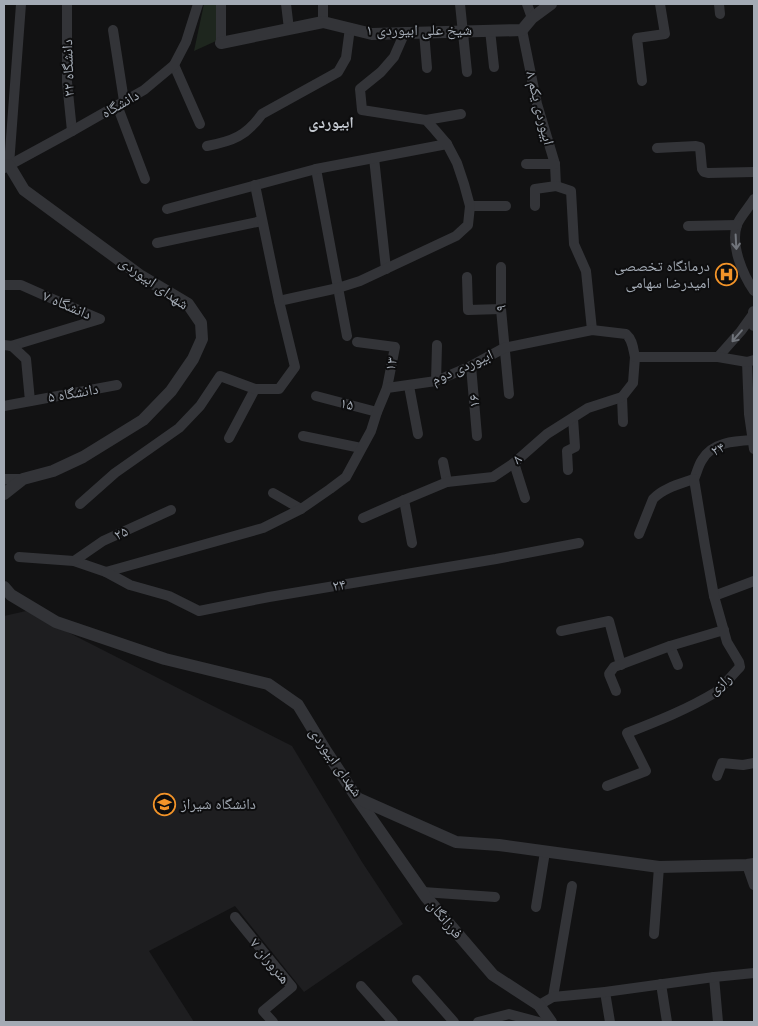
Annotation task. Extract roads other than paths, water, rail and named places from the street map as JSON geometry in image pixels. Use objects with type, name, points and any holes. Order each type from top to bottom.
[{"type":"street","points":[[6,166],[21,4]]},
{"type":"street","name":"۲۲ دانشگاه","points":[[67,4],[67,82],[72,131]]},
{"type":"street","name":"دانشگاه","points":[[6,166],[144,90],[174,65],[186,42],[198,4]]},
{"type":"street","points":[[221,43],[222,4]]},
{"type":"street","points":[[286,4],[289,29]]},
{"type":"street","points":[[323,4],[323,22]]},
{"type":"street","points":[[460,4],[467,72]]},
{"type":"street","points":[[527,4],[532,18]]},
{"type":"street","points":[[522,30],[532,18],[551,4]]},
{"type":"street","points":[[642,81],[637,38],[665,34],[660,4]]},
{"type":"street","name":"شیخ علی ابیوردی ۱","points":[[221,43],[323,22],[372,34],[522,30]]},
{"type":"street","points":[[207,146],[241,136],[262,114],[338,72],[346,58],[350,28]]},
{"type":"street","points":[[113,30],[120,103],[145,179]]},
{"type":"street","points":[[490,30],[494,67]]},
{"type":"street","name":"۸ ابیوردی یکم","points":[[522,30],[532,105],[555,164],[556,186]]},
{"type":"street","points":[[405,32],[394,57],[381,72],[360,89],[362,110],[426,120],[461,114]]},
{"type":"street","points":[[424,32],[427,68]]},
{"type":"street","points":[[174,65],[200,124]]},
{"type":"street","points":[[279,301],[338,288],[360,281],[456,236],[468,225],[470,206],[457,164],[447,144],[426,120]]},
{"type":"street","points":[[167,209],[316,169],[447,144]]},
{"type":"street","points":[[657,148],[696,146],[700,148],[702,169],[708,173],[754,172]]},
{"type":"street","points":[[374,158],[386,269]]},
{"type":"street","points":[[526,164],[555,164]]},
{"type":"street","name":"شهدای ابیوردی","points":[[4,494],[23,479],[53,471],[83,457],[143,420],[172,391],[193,359],[202,339],[201,323],[188,304],[141,276],[24,190],[6,166]]},
{"type":"street","points":[[316,169],[347,336]]},
{"type":"street","points":[[80,504],[116,473],[180,428],[200,406],[220,376],[255,389],[279,389],[295,367],[255,185]]},
{"type":"street","points":[[535,206],[535,189],[556,186],[571,191],[574,244],[586,271],[592,330]]},
{"type":"street","points":[[754,199],[737,225],[735,238],[738,257],[744,275],[754,291]]},
{"type":"street","points":[[470,206],[506,206]]},
{"type":"street","points":[[157,243],[262,221]]},
{"type":"street","points":[[688,226],[737,225]]},
{"type":"street","name":"۹","points":[[501,267],[500,309],[509,394]]},
{"type":"street","points":[[467,277],[468,310],[500,309]]},
{"type":"street","name":"۷ دانشگاه","points":[[4,285],[21,284],[48,298],[100,319],[7,346]]},
{"type":"street","points":[[754,313],[754,325]]},
{"type":"street","points":[[718,357],[754,313]]},
{"type":"street","name":"ابیوردی دوم","points":[[387,388],[436,381],[471,366],[504,348],[592,330],[626,334],[632,342],[635,357]]},
{"type":"street","name":"۱۳","points":[[357,342],[394,348],[387,388]]},
{"type":"street","points":[[436,381],[437,345]]},
{"type":"street","points":[[4,406],[30,401],[26,359],[7,346]]},
{"type":"street","points":[[623,422],[622,397],[633,383],[635,357],[718,357],[751,361],[749,414],[753,445]]},
{"type":"street","name":"۱۶","points":[[471,366],[477,436]]},
{"type":"street","name":"۵ دانشگاه","points":[[30,401],[117,385]]},
{"type":"street","points":[[409,386],[418,434]]},
{"type":"street","points":[[19,557],[74,561],[106,572],[263,528],[301,509],[346,477],[361,448],[372,432],[377,412],[387,388]]},
{"type":"street","points":[[229,438],[255,389]]},
{"type":"street","name":"۱۵","points":[[316,396],[377,412]]},
{"type":"street","name":"۸","points":[[363,518],[447,482],[493,477],[514,463],[547,434],[588,408],[622,397]]},
{"type":"street","points":[[568,470],[567,451],[575,447],[573,418]]},
{"type":"street","points":[[303,436],[361,448]]},
{"type":"street","name":"۲۴","points":[[694,479],[702,460],[715,447],[739,441],[753,445]]},
{"type":"street","points":[[443,462],[447,482]]},
{"type":"street","points":[[514,463],[525,498]]},
{"type":"street","points":[[4,480],[5,478],[23,479]]},
{"type":"street","points":[[640,534],[656,495],[694,479]]},
{"type":"street","name":"رازی","points":[[607,786],[646,771],[627,732],[666,718],[716,691],[740,667],[727,642],[714,596],[694,479]]},
{"type":"street","points":[[274,493],[301,509]]},
{"type":"street","points":[[404,500],[412,543]]},
{"type":"street","name":"۲۵","points":[[74,561],[103,541],[171,510]]},
{"type":"street","name":"۲۴","points":[[106,572],[130,585],[169,596],[199,611],[579,543]]},
{"type":"street","points":[[714,596],[754,582]]},
{"type":"street","name":"شهدای ابیوردی","points":[[4,587],[11,595],[56,622],[164,659],[268,684],[298,705],[357,798],[456,842],[659,866],[751,864]]},
{"type":"street","points":[[561,631],[609,622],[621,665]]},
{"type":"street","points":[[616,691],[608,674],[614,667],[670,646],[724,630]]},
{"type":"street","points":[[670,646],[678,665]]},
{"type":"street","points":[[717,776],[722,763],[743,765],[754,763]]},
{"type":"street","name":"فرزانگان","points":[[357,798],[423,892],[493,975],[538,1005],[551,1022]]},
{"type":"street","points":[[536,907],[545,852]]},
{"type":"street","points":[[751,864],[754,886]]},
{"type":"street","points":[[654,934],[659,866]]},
{"type":"street","points":[[552,997],[572,886]]},
{"type":"street","points":[[423,892],[495,897]]},
{"type":"street","name":"هنروران ۷","points":[[235,917],[292,987],[263,1011],[273,1022]]},
{"type":"street","points":[[538,1005],[552,997],[605,992],[754,972]]},
{"type":"street","points":[[714,977],[718,1022]]},
{"type":"street","points":[[417,980],[454,1022]]},
{"type":"street","points":[[661,984],[667,1022]]},
{"type":"street","points":[[361,986],[393,1022]]},
{"type":"street","points":[[605,992],[610,1022]]},
{"type":"street","points":[[478,1022],[509,1014],[539,1022]]},
{"type":"place","name":"درمانگاه تخصصی امیدرضا سهامی","points":[[726,275]]},
{"type":"place","name":"دانشگاه شیراز","points":[[165,804]]},
{"type":"district","name":"ابیوردی","points":[[331,122]]}]
